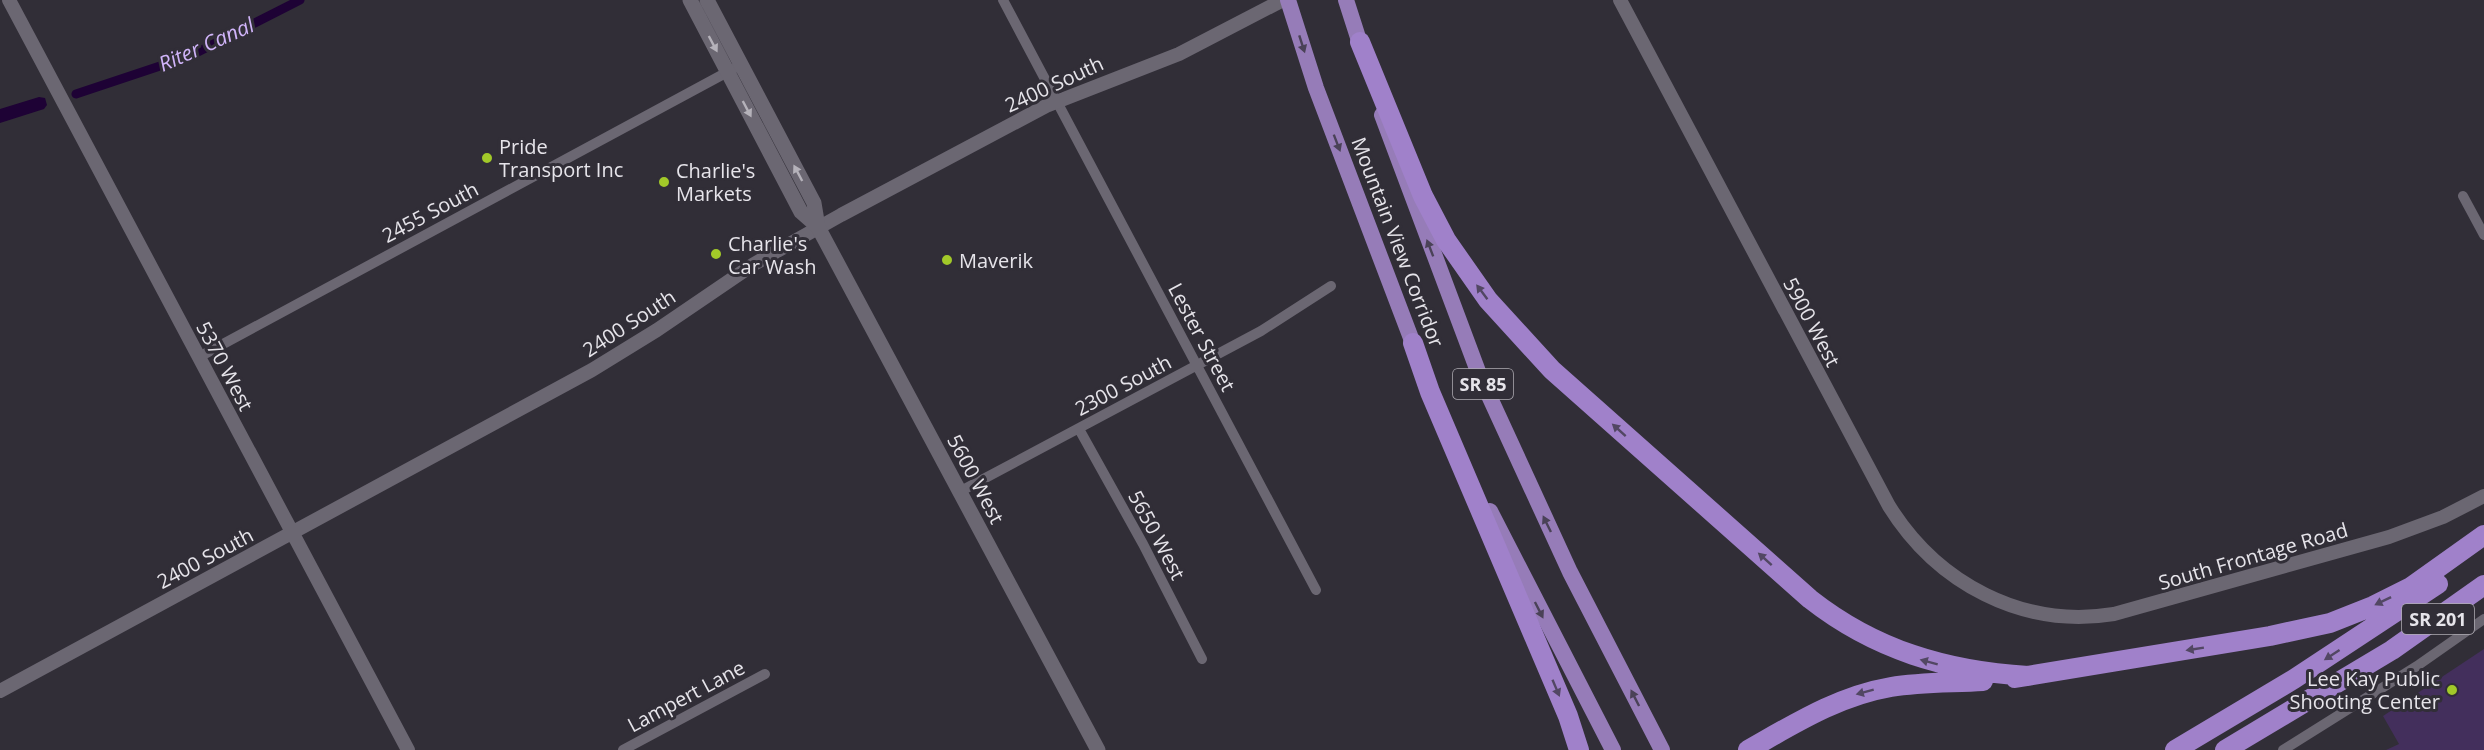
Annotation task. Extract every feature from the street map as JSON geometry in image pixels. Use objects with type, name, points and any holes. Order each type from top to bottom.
[{"type":"highway","name":"Mountain View Corridor","points":[[1288,0],[1316,88],[1413,343],[1465,461],[1613,750]]},
{"type":"highway","name":"Mountain View Corridor","points":[[1346,0],[1391,145],[1479,374],[1565,562],[1662,750]]},
{"type":"highway","points":[[1360,42],[1409,166],[1434,219],[1473,281],[1535,354],[1810,599],[1840,622],[1873,640],[1924,661],[1980,672],[2028,676]]},
{"type":"highway","points":[[1413,343],[1430,392],[1568,716],[1579,750]]},
{"type":"highway","points":[[1748,750],[1821,709],[1860,694],[1908,684],[2028,676],[2270,636],[2330,622],[2373,606],[2411,587],[2484,535]]},
{"type":"highway","name":"SR 201","points":[[2175,750],[2374,628],[2484,550]]},
{"type":"highway","name":"SR 201","points":[[2225,750],[2392,650],[2484,585]]},
{"type":"highway","points":[[2245,750],[2362,677],[2392,650]]},
{"type":"main road","name":"5600 West","points":[[690,0],[734,68],[814,202],[818,227],[1098,750]]},
{"type":"main road","name":"5600 West","points":[[706,0],[734,68]]},
{"type":"street","name":"5370 West","points":[[9,0],[408,750]]},
{"type":"street","name":"Lester Street","points":[[1003,0],[1316,590]]},
{"type":"street","name":"2400 South","points":[[0,691],[620,354],[738,274],[818,227],[1057,101],[1179,54],[1283,0]]},
{"type":"street","name":"5900 West","points":[[1620,0],[1898,521],[1923,552],[1958,580],[1978,592],[2024,610]]},
{"type":"street","name":"2455 South","points":[[199,357],[734,68]]},
{"type":"street","points":[[2463,196],[2484,235]]},
{"type":"street","name":"2300 South","points":[[959,492],[1197,366],[1286,316],[1331,286]]},
{"type":"street","name":"5650 West","points":[[1079,429],[1143,544],[1202,659]]},
{"type":"street","name":"South Frontage Road","points":[[2024,610],[2055,616],[2089,617],[2133,610],[2389,537],[2443,517],[2484,496]]},
{"type":"street","points":[[2283,750],[2417,666],[2484,619]]},
{"type":"street","name":"Lampert Lane","points":[[623,750],[765,674]]},
{"type":"shaded area","points":[[39,97],[45,98],[47,105],[44,109],[0,123],[0,109]]},
{"type":"shaded area","name":"Lee Kay Public Shooting Center","points":[[2484,649],[2484,750],[2386,750],[2399,744],[2383,716]]},
{"type":"waterway","name":"Riter Canal","points":[[76,94],[190,56],[300,0]]},
{"type":"place","name":"Pride Transport Inc","points":[[487,158]]},
{"type":"place","name":"Charlie's Markets","points":[[664,182]]},
{"type":"place","name":"Charlie's Car Wash","points":[[716,254]]},
{"type":"place","name":"Maverik","points":[[947,260]]},
{"type":"place","name":"Lee Kay Public Shooting Center","points":[[2452,690]]}]
